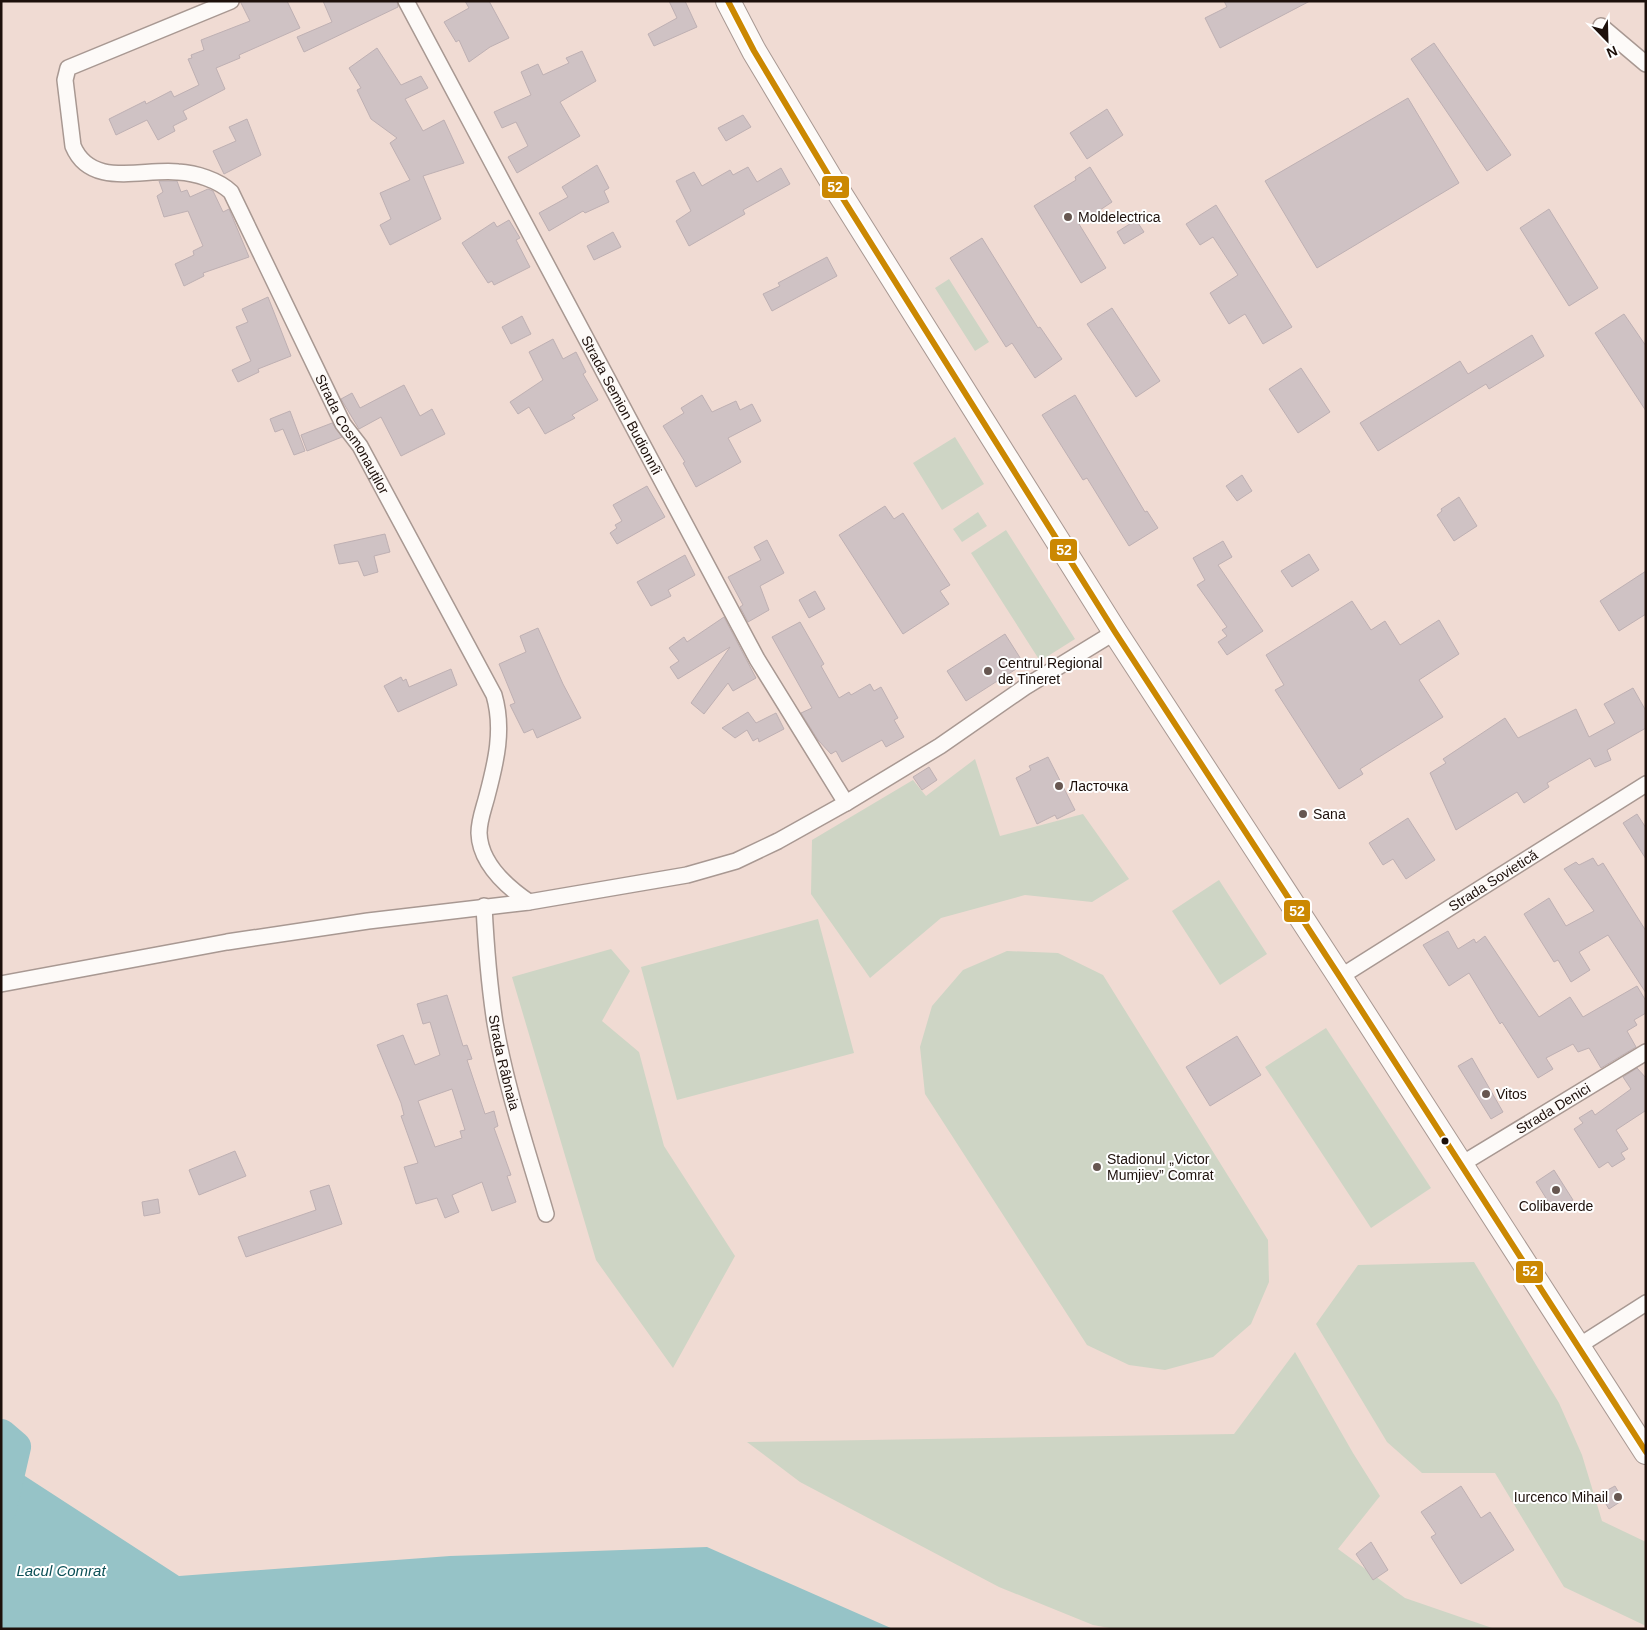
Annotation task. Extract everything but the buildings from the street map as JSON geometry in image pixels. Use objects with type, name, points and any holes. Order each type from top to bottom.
[{"type":"main road","points":[[728,1],[830,178],[1115,632],[1340,977],[1577,1347],[1643,1443]]},
{"type":"street","name":"Strada Cosmonauților","points":[[231,1],[68,68],[65,80],[70,113],[70,132],[77,156],[95,170],[111,174],[178,172],[213,180],[231,192],[343,424],[360,446],[494,694],[498,715],[498,746],[480,819],[479,834],[482,846],[493,868],[510,889],[529,902]]},
{"type":"street","name":"Strada Semion Budionnîi","points":[[406,1],[698,544],[757,659],[846,804]]},
{"type":"street","points":[[1601,26],[1646,64]]},
{"type":"street","points":[[1,984],[227,942],[484,906],[529,902],[687,874],[736,861],[778,842],[846,804],[940,746],[1026,687],[1115,632]]},
{"type":"street","name":"Strada Sovietică","points":[[1340,977],[1646,784]]},
{"type":"street","name":"Strada Râbnaia","points":[[484,906],[486,959],[496,1024],[525,1142],[546,1214]]},
{"type":"street","name":"Strada Denici","points":[[1460,1165],[1646,1052]]},
{"type":"street","points":[[1577,1347],[1646,1303]]},
{"type":"green space","points":[[949,279],[989,342],[975,351],[935,288]]},
{"type":"green space","points":[[955,437],[984,484],[942,510],[913,463]]},
{"type":"green space","points":[[978,512],[987,526],[962,542],[953,529]]},
{"type":"green space","points":[[1006,530],[1075,639],[1040,661],[971,553]]},
{"type":"green space","points":[[975,759],[1000,836],[1083,814],[1129,879],[1092,902],[1025,895],[941,918],[870,978],[811,894],[812,840],[913,780],[926,796]]},
{"type":"green space","points":[[1219,880],[1267,954],[1220,985],[1172,911]]},
{"type":"green space","points":[[818,919],[854,1053],[677,1100],[641,967]]},
{"type":"green space","points":[[611,949],[630,971],[602,1021],[639,1052],[664,1146],[735,1256],[673,1368],[596,1260],[512,977]]},
{"type":"green space","name":"Stadionul „Victor Mumjiev” Comrat","points":[[1007,951],[1058,953],[1103,975],[1268,1240],[1269,1282],[1251,1324],[1213,1357],[1165,1370],[1129,1365],[1087,1345],[925,1094],[920,1047],[932,1006],[963,970]]},
{"type":"green space","points":[[1326,1028],[1431,1188],[1371,1228],[1265,1067]]},
{"type":"green space","points":[[1474,1262],[1559,1403],[1582,1455],[1602,1521],[1646,1542],[1646,1626],[1564,1587],[1495,1473],[1422,1473],[1387,1442],[1316,1324],[1358,1265]]},
{"type":"green space","points":[[1295,1352],[1380,1496],[1338,1549],[1405,1598],[1495,1629],[1115,1629],[1093,1625],[999,1587],[800,1482],[747,1442],[1234,1434]]},
{"type":"water","name":"Lacul Comrat","points":[[11,1467],[179,1576],[450,1556],[707,1547],[893,1629],[1,1629],[1,1468]]},
{"type":"waterway","points":[[1,1435],[15,1447],[1,1508]]},
{"type":"transit line","name":"52","points":[[728,1],[754,51],[830,178],[1115,632],[1646,1452]]},
{"type":"place","name":"Moldelectrica","points":[[1068,217]]},
{"type":"place","name":"Centrul Regional de Tineret","points":[[988,671]]},
{"type":"place","name":"Ласточка","points":[[1059,786]]},
{"type":"place","name":"Sana","points":[[1303,814]]},
{"type":"place","name":"Vitos","points":[[1486,1094]]},
{"type":"place","name":"Stadionul „Victor Mumjiev” Comrat","points":[[1097,1167]]},
{"type":"place","name":"Colibaverde","points":[[1556,1190]]},
{"type":"place","name":"Iurcenco Mihail","points":[[1618,1497]]}]
